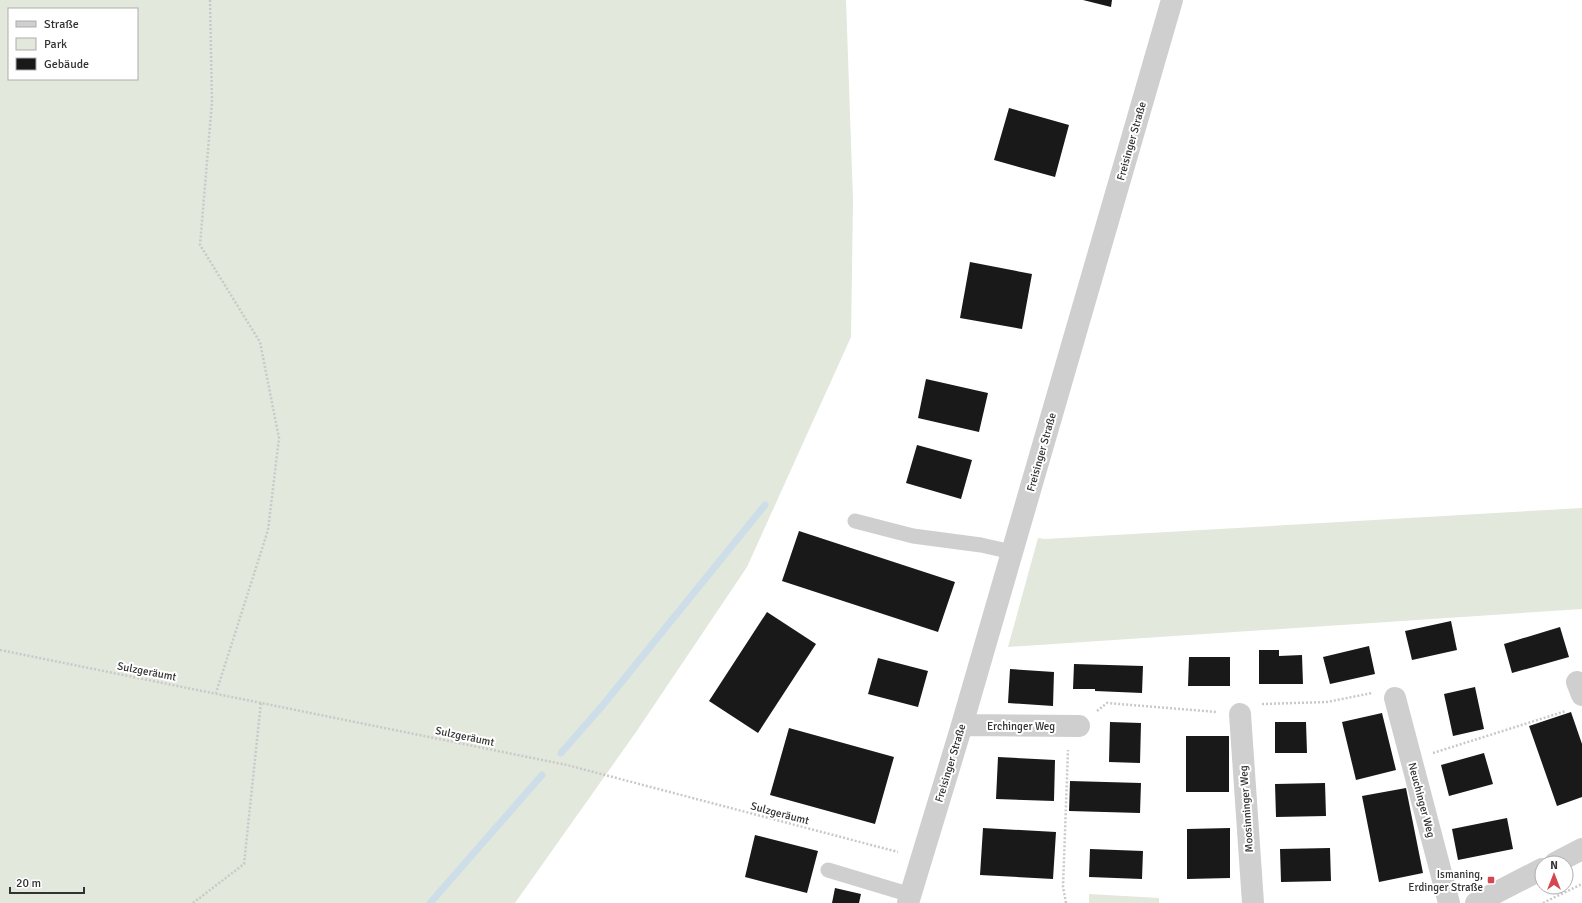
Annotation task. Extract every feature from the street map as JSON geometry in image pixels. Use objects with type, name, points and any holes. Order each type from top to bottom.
[{"type":"street","name":"Freisinger Straße","points":[[909,899],[962,724],[1172,0]]},
{"type":"street","name":"Neuchinger Weg","points":[[1395,698],[1449,903]]},
{"type":"street","name":"Moosinninger Weg","points":[[1240,714],[1253,903]]},
{"type":"street","name":"Erchinger Weg","points":[[962,724],[1074,726]]},
{"type":"street","points":[[1570,855],[1582,849]]},
{"type":"street","points":[[1476,903],[1534,874]]},
{"type":"lane","points":[[855,521],[913,536],[981,545],[1012,552]]},
{"type":"lane","points":[[828,870],[909,899]]},
{"type":"path","points":[[210,0],[212,102],[200,246],[260,342],[279,438],[268,530],[216,693]]},
{"type":"path","name":"Sulzgeräumt","points":[[0,650],[568,765],[922,858]]},
{"type":"path","points":[[1066,903],[1063,887],[1074,726],[1107,703],[1240,714],[1260,704],[1327,702],[1378,692],[1395,698]]},
{"type":"path","points":[[1412,760],[1576,696]]},
{"type":"path","points":[[193,903],[244,864],[261,702]]},
{"type":"path","points":[[1543,903],[1582,884]]},
{"type":"green space","points":[[0,0],[846,0],[853,200],[851,337],[747,567],[636,732],[515,903],[0,903]]},
{"type":"green space","points":[[1582,508],[1582,609],[1008,647],[1038,538],[1045,539]]},
{"type":"green space","points":[[1089,894],[1159,898],[1159,903],[1089,903]]},
{"type":"building","points":[[1083,0],[1112,0],[1111,7]]},
{"type":"building","points":[[1009,108],[1069,125],[1055,177],[994,160]]},
{"type":"building","points":[[970,262],[1032,274],[1022,329],[960,318]]},
{"type":"building","points":[[926,379],[988,393],[979,432],[918,418]]},
{"type":"building","points":[[917,445],[972,460],[961,499],[906,483]]},
{"type":"building","points":[[799,531],[955,582],[938,632],[782,581]]},
{"type":"building","points":[[767,612],[816,644],[758,733],[709,701]]},
{"type":"building","points":[[1451,621],[1457,650],[1412,660],[1405,631]]},
{"type":"building","points":[[1560,627],[1569,657],[1512,673],[1504,644]]},
{"type":"building","points":[[1369,646],[1375,674],[1330,684],[1323,657]]},
{"type":"building","points":[[1259,650],[1279,650],[1279,656],[1302,655],[1303,684],[1259,684]]},
{"type":"building","points":[[1189,657],[1230,657],[1230,686],[1188,686]]},
{"type":"building","points":[[878,658],[928,671],[918,707],[868,694]]},
{"type":"building","points":[[1074,664],[1143,666],[1142,693],[1095,691],[1095,689],[1073,689]]},
{"type":"building","points":[[1010,669],[1054,672],[1053,706],[1008,703]]},
{"type":"building","points":[[1475,687],[1484,729],[1453,736],[1444,694]]},
{"type":"building","points":[[1571,712],[1582,744],[1582,797],[1557,806],[1529,726]]},
{"type":"building","points":[[1382,713],[1396,770],[1356,780],[1342,722]]},
{"type":"building","points":[[1110,722],[1141,723],[1140,763],[1109,762]]},
{"type":"building","points":[[1275,722],[1306,722],[1307,753],[1275,753]]},
{"type":"building","points":[[789,728],[894,757],[875,824],[770,795]]},
{"type":"building","points":[[1186,736],[1229,736],[1229,792],[1186,792]]},
{"type":"building","points":[[1484,753],[1493,784],[1449,796],[1441,765]]},
{"type":"building","points":[[998,757],[1055,760],[1054,801],[996,799]]},
{"type":"building","points":[[1070,781],[1141,783],[1140,813],[1069,811]]},
{"type":"building","points":[[1325,783],[1326,816],[1276,817],[1275,784]]},
{"type":"building","points":[[1406,788],[1423,873],[1379,882],[1362,796]]},
{"type":"building","points":[[1507,818],[1513,849],[1458,860],[1452,829]]},
{"type":"building","points":[[983,828],[1056,832],[1053,879],[980,875]]},
{"type":"building","points":[[1230,828],[1230,878],[1187,879],[1187,829]]},
{"type":"building","points":[[755,835],[818,851],[807,893],[745,877]]},
{"type":"building","points":[[1330,848],[1331,881],[1281,882],[1280,849]]},
{"type":"building","points":[[1090,849],[1143,851],[1142,879],[1089,877]]},
{"type":"building","points":[[835,888],[861,894],[859,903],[832,903]]},
{"type":"waterway","points":[[561,753],[603,705],[765,505]]},
{"type":"waterway","points":[[430,903],[542,775]]},
{"type":"place","name":"Ismaning, Erdinger Straße","points":[[1491,880]]}]
